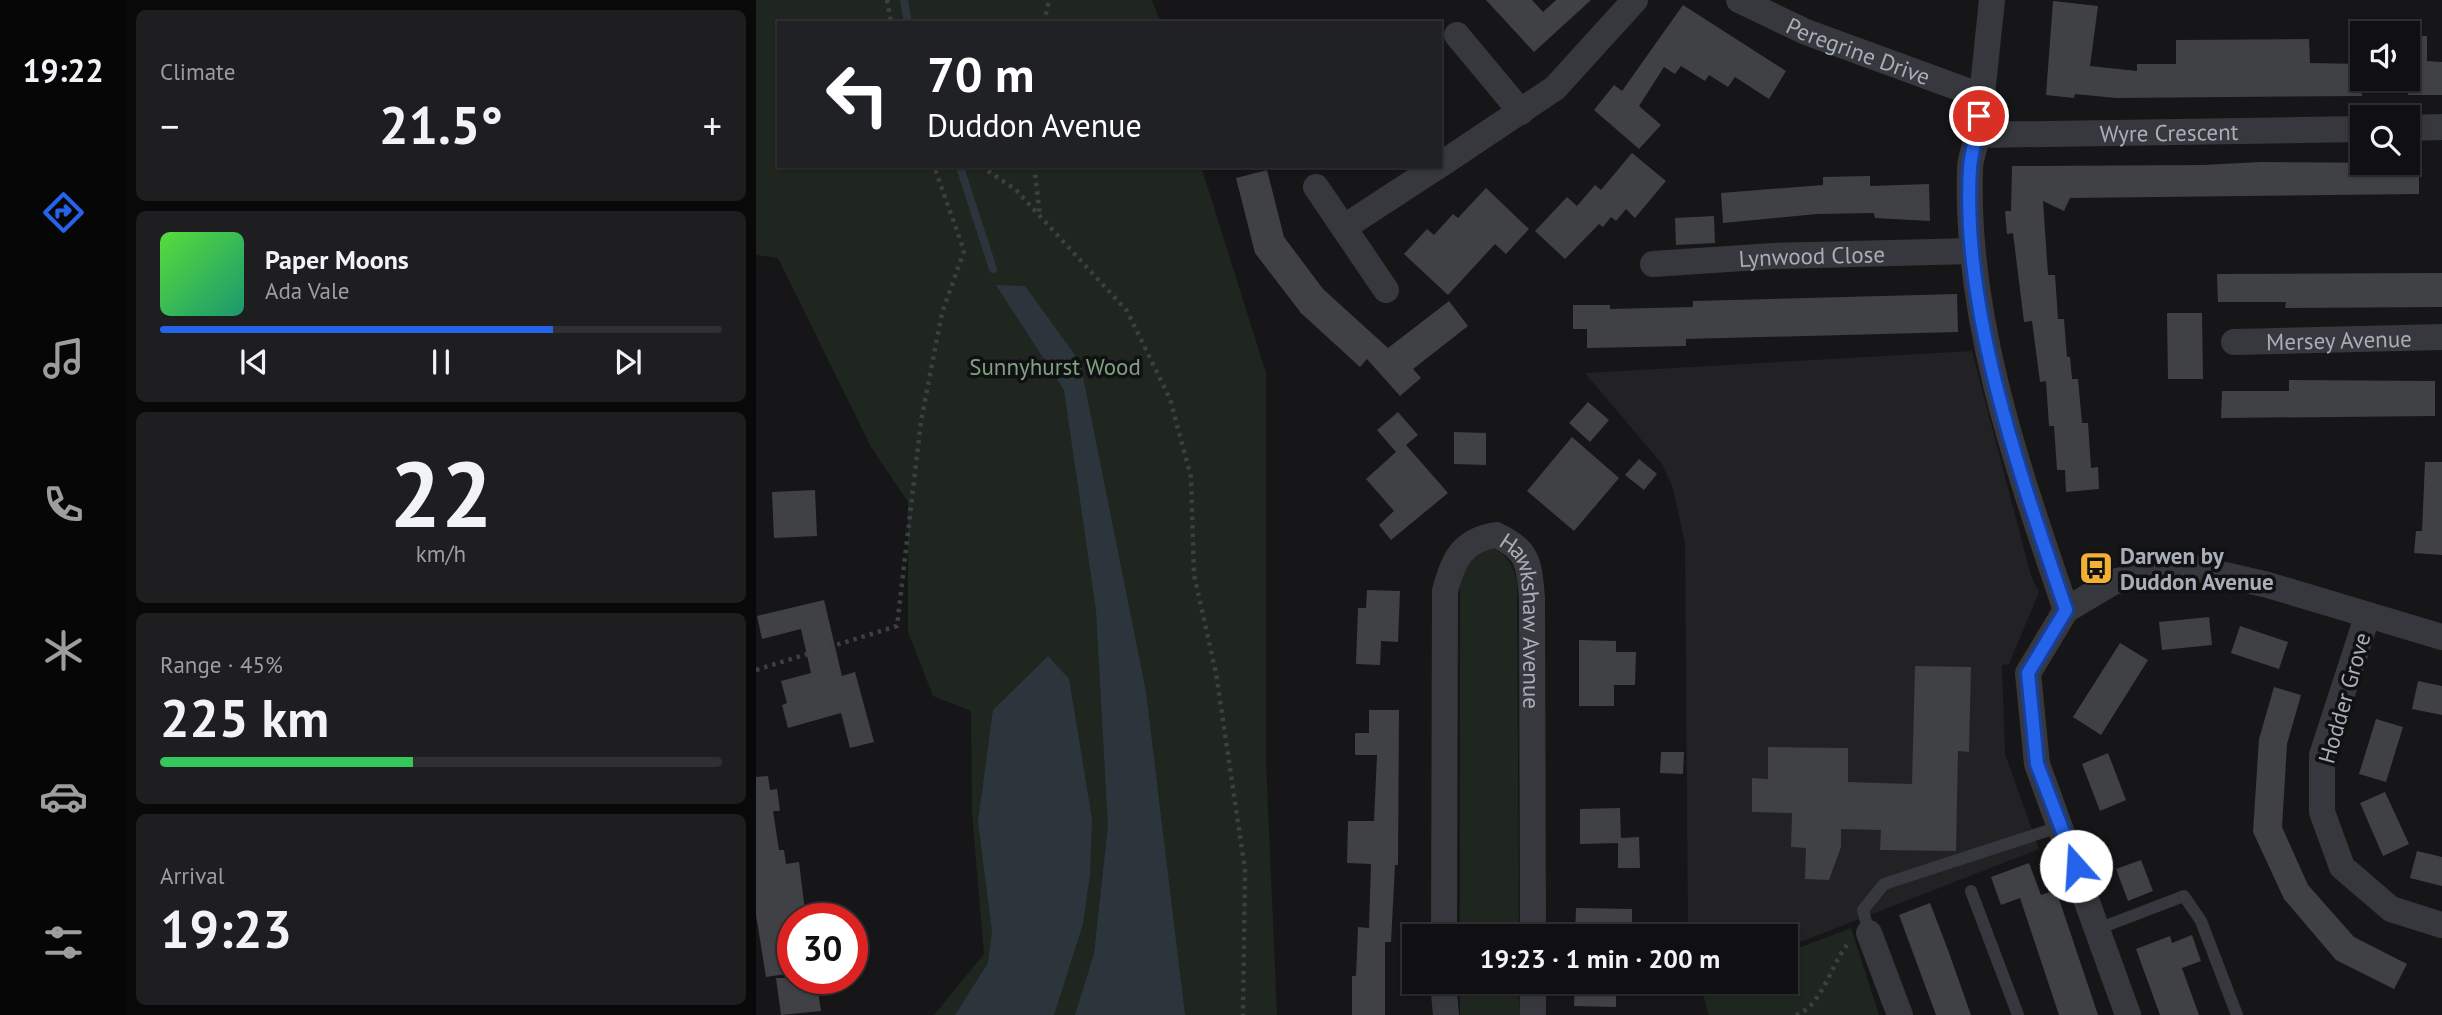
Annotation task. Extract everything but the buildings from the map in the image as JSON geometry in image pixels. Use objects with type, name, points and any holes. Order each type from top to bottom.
[{"type":"street","points":[[1442,163],[1555,88],[1635,0]]},
{"type":"street","name":"Peregrine Drive","points":[[1739,0],[1806,32],[1980,96]]},
{"type":"street","points":[[1992,0],[1978,135],[1970,166],[1972,251],[1981,310],[2017,466],[2066,610]]},
{"type":"street","points":[[1457,35],[1521,112]]},
{"type":"street","points":[[2420,128],[2442,127]]},
{"type":"street","name":"Wyre Crescent","points":[[1978,135],[2350,129]]},
{"type":"street","points":[[1346,226],[1434,168]]},
{"type":"street","points":[[1316,187],[1346,226],[1386,290]]},
{"type":"street","name":"Lynwood Close","points":[[1653,264],[1773,256],[1972,251]]},
{"type":"street","name":"Mersey Avenue","points":[[2234,342],[2442,337]]},
{"type":"street","name":"Hawkshaw Avenue","points":[[1444,924],[1445,591],[1459,552],[1470,542],[1496,535],[1524,553],[1531,577],[1533,924]]},
{"type":"street","points":[[2128,1015],[2037,764],[2028,673],[2066,610],[2113,582],[2186,566],[2268,585],[2367,617],[2442,637]]},
{"type":"street","name":"Hodder Grove","points":[[2367,617],[2322,755],[2322,812],[2342,867],[2391,909],[2442,925]]},
{"type":"street","points":[[1869,933],[1900,1015]]},
{"type":"street","points":[[1444,994],[1446,1015]]},
{"type":"street","points":[[1533,994],[1533,1015]]},
{"type":"lane","points":[[1869,933],[1863,910],[1884,884],[2065,836]]},
{"type":"lane","points":[[1971,891],[2018,1015]]},
{"type":"lane","points":[[2095,930],[2184,896],[2201,921],[2237,1015]]},
{"type":"path","points":[[887,0],[891,21]]},
{"type":"path","points":[[1044,21],[1049,0]]},
{"type":"path","points":[[756,670],[897,626],[921,421],[942,313],[964,251],[935,168]]},
{"type":"path","points":[[984,168],[1016,190],[1127,311],[1170,399],[1191,477],[1194,575],[1216,673],[1245,870],[1243,1015]]},
{"type":"path","points":[[1034,168],[1040,217]]},
{"type":"path","points":[[1796,1015],[1807,1011],[1815,1001],[1833,963],[1847,944],[1869,933]]},
{"type":"shaded area","points":[[996,285],[1025,286],[1080,362],[1146,692],[1185,1015],[1075,1015],[1094,954],[1108,826],[1096,610],[1064,390]]},
{"type":"shaded area","points":[[1972,351],[2031,576],[2039,592],[2009,664],[2002,665],[2005,754],[2039,849],[1798,943],[1798,924],[1688,924],[1685,544],[1673,488],[1662,464],[1585,373]]},
{"type":"shaded area","points":[[1048,656],[1069,679],[1092,819],[1090,874],[1083,924],[1054,1015],[955,1015],[988,963],[992,931],[978,822],[993,710]]},
{"type":"green space","name":"Sunnyhurst Wood","points":[[756,0],[1152,0],[1160,21],[777,21],[777,168],[1202,168],[1266,373],[1266,761],[1277,1015],[934,1015],[984,954],[972,813],[971,711],[933,696],[908,632],[908,502],[871,447],[778,258],[756,255]]},
{"type":"green space","points":[[1489,547],[1509,560],[1517,583],[1519,924],[1460,924],[1462,559]]},
{"type":"green space","points":[[1851,928],[1879,1015],[1709,1015],[1703,994],[1798,994],[1798,948]]},
{"type":"green space","points":[[1460,994],[1519,994],[1520,1015],[1460,1015]]},
{"type":"waterway","points":[[904,0],[908,21]]},
{"type":"waterway","points":[[960,168],[993,269]]},
{"type":"place","name":"Darwen by Duddon Avenue","points":[[2096,568]]},
{"type":"route","points":[[1979,116],[1978,135],[1970,166],[1972,251],[1981,310],[2017,466],[2066,610],[2028,673],[2037,764],[2076,866]]}]
